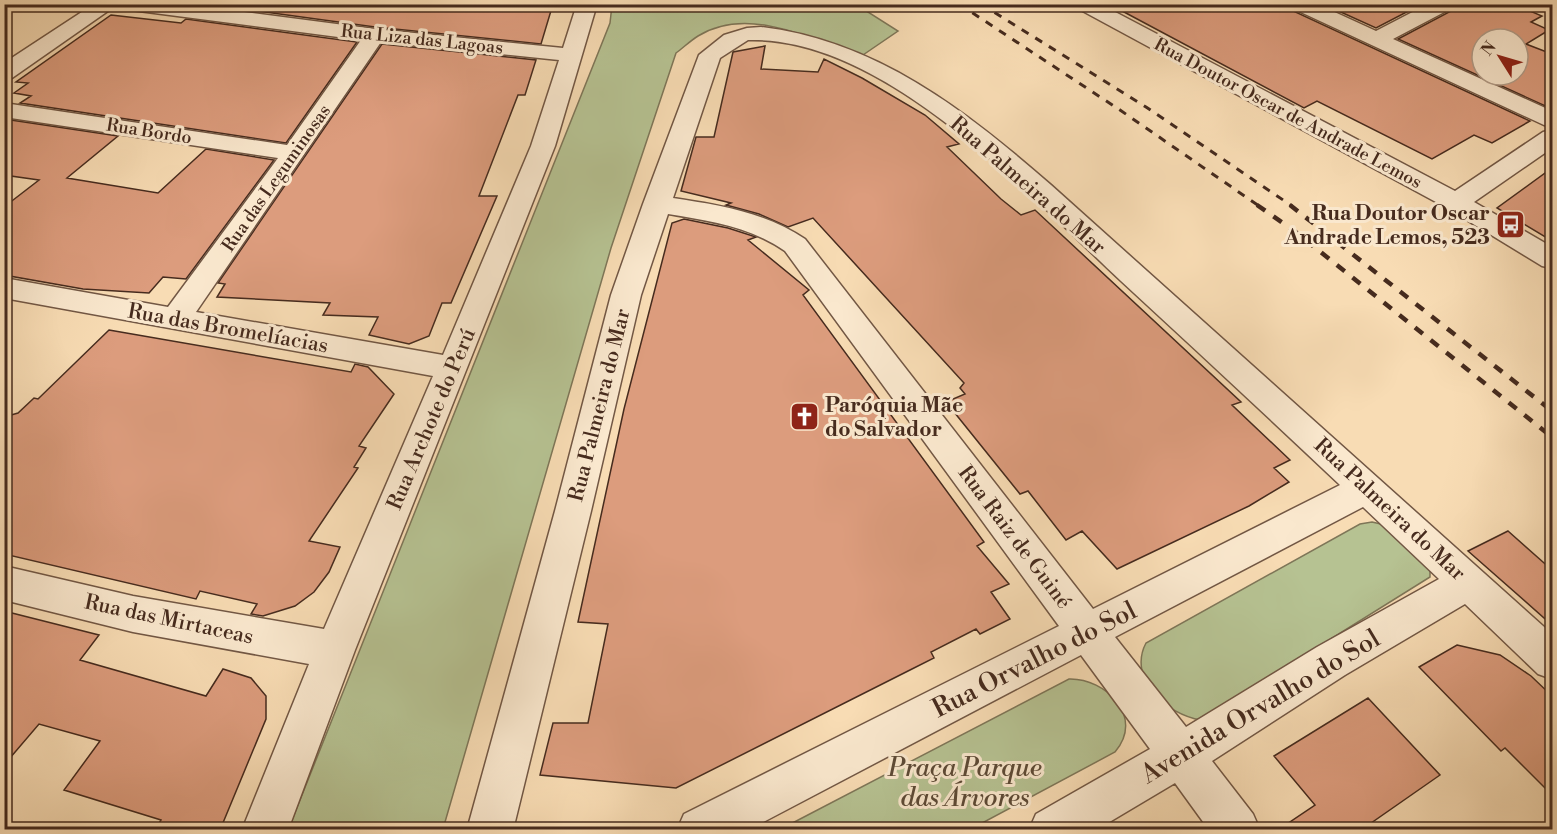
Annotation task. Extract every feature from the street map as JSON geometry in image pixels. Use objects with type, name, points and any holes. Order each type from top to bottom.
[{"type":"street","points":[[4,73],[108,4]]},
{"type":"street","name":"Rua Liza das Lagoas","points":[[131,4],[375,35],[571,55]]},
{"type":"street","name":"Rua Archote do Perú","points":[[265,830],[335,650],[543,146],[586,4]]},
{"type":"street","name":"Rua Doutor Oscar de Andrade Lemos","points":[[1084,4],[1456,202],[1552,260]]},
{"type":"street","points":[[1299,4],[1552,120]]},
{"type":"street","points":[[1377,39],[1445,4]]},
{"type":"street","name":"Rua Palmeira do Mar","points":[[489,830],[573,512],[626,295],[710,55],[720,46],[738,37],[762,34],[818,46],[858,61],[882,72],[979,137],[1306,430],[1552,660]]},
{"type":"street","name":"Rua das Leguminosas","points":[[176,319],[375,35]]},
{"type":"street","name":"Rua Bordo","points":[[4,110],[294,153]]},
{"type":"street","points":[[1456,202],[1552,137]]},
{"type":"street","name":"Rua Raiz de Guiné","points":[[656,204],[716,214],[749,223],[783,236],[795,245],[1237,830]]},
{"type":"street","name":"Rua das Bromelíacias","points":[[4,288],[452,368]]},
{"type":"street","name":"Rua Orvalho do Sol","points":[[700,830],[1367,488]]},
{"type":"street","name":"Avenida Orvalho do Sol","points":[[1052,830],[1181,755],[1331,661],[1468,582]]},
{"type":"street","name":"Rua das Mirtaceas","points":[[4,583],[133,614],[335,650]]},
{"type":"green space","points":[[612,5],[857,5],[898,31],[860,57],[779,28],[758,24],[738,24],[717,27],[698,36],[676,53],[611,248],[443,829],[288,830],[610,23]]},
{"type":"green space","points":[[1372,522],[1385,525],[1430,567],[1430,577],[1201,720],[1175,711],[1154,693],[1146,682],[1142,670],[1142,656],[1146,643],[1360,524]]},
{"type":"green space","name":"Praça Parque das Árvores","points":[[1069,679],[1083,680],[1096,685],[1108,692],[1117,702],[1126,726],[1123,739],[1115,752],[971,829],[779,830]]},
{"type":"building","points":[[206,4],[553,4],[541,44],[375,27]]},
{"type":"building","points":[[1109,4],[1287,4],[1291,10],[1530,121],[1492,143],[1474,135],[1432,159],[1317,101],[1304,108]]},
{"type":"building","points":[[1323,4],[1422,4],[1376,28]]},
{"type":"building","points":[[1457,4],[1513,4],[1542,16],[1531,22],[1549,30],[1530,42],[1530,27],[1470,27],[1470,72],[1398,39],[1453,10]]},
{"type":"building","points":[[111,15],[181,23],[186,19],[357,42],[286,143],[20,103],[31,96],[14,93],[28,83],[16,82]]},
{"type":"building","points":[[382,44],[536,60],[525,95],[518,95],[479,196],[497,196],[451,303],[442,303],[429,336],[409,344],[369,335],[378,317],[323,315],[330,303],[217,297],[225,284],[218,283]]},
{"type":"building","points":[[765,46],[761,69],[818,72],[824,59],[862,78],[925,115],[959,144],[947,147],[1001,199],[1021,215],[1035,210],[1241,402],[1232,405],[1290,460],[1274,468],[1289,482],[1249,506],[1117,569],[1082,531],[1066,540],[1028,491],[1020,494],[946,402],[965,394],[960,388],[964,383],[813,218],[788,227],[759,214],[726,205],[731,203],[681,191],[696,137],[714,137],[733,52]]},
{"type":"building","points":[[1530,46],[1552,54],[1552,109],[1504,87],[1530,87]]},
{"type":"building","points":[[4,119],[118,136],[67,178],[158,193],[206,149],[274,160],[186,279],[163,277],[149,293],[83,289],[4,275],[4,207],[39,180],[4,175]]},
{"type":"building","points":[[1552,168],[1552,241],[1497,208]]},
{"type":"building","points":[[684,219],[728,228],[756,237],[748,240],[809,290],[803,295],[984,542],[977,546],[1009,584],[991,592],[1010,619],[980,634],[976,629],[931,652],[934,658],[676,788],[540,775],[553,723],[588,723],[608,624],[578,622],[624,409],[672,223]]},
{"type":"building","points":[[109,330],[351,372],[355,364],[368,367],[394,394],[359,446],[366,448],[354,467],[358,468],[309,541],[340,547],[329,572],[314,592],[295,606],[263,616],[251,614],[257,604],[200,591],[196,599],[4,554],[4,417],[18,413],[34,398],[38,399]]},
{"type":"building","points":[[1508,531],[1552,570],[1552,625],[1468,551]]},
{"type":"building","points":[[4,611],[99,635],[80,660],[206,696],[223,669],[251,678],[266,696],[266,719],[220,830],[155,830],[161,820],[64,790],[100,741],[39,724],[4,765]]},
{"type":"building","points":[[1457,645],[1500,655],[1531,676],[1552,696],[1552,795],[1505,748],[1501,751],[1419,667]]},
{"type":"building","points":[[1368,698],[1440,775],[1361,830],[1278,830],[1315,805],[1274,756]]},
{"type":"railway","points":[[959,4],[1120,110],[1259,206]]},
{"type":"railway","points":[[981,4],[1146,107],[1292,206]]},
{"type":"railway","points":[[1257,205],[1293,230],[1552,437]]},
{"type":"railway","points":[[1290,205],[1552,411]]},
{"type":"place","name":"Rua Doutor Oscar Andrade Lemos, 523","points":[[1511,225]]},
{"type":"place","name":"Paróquia Mãe do Salvador","points":[[804,417]]}]
